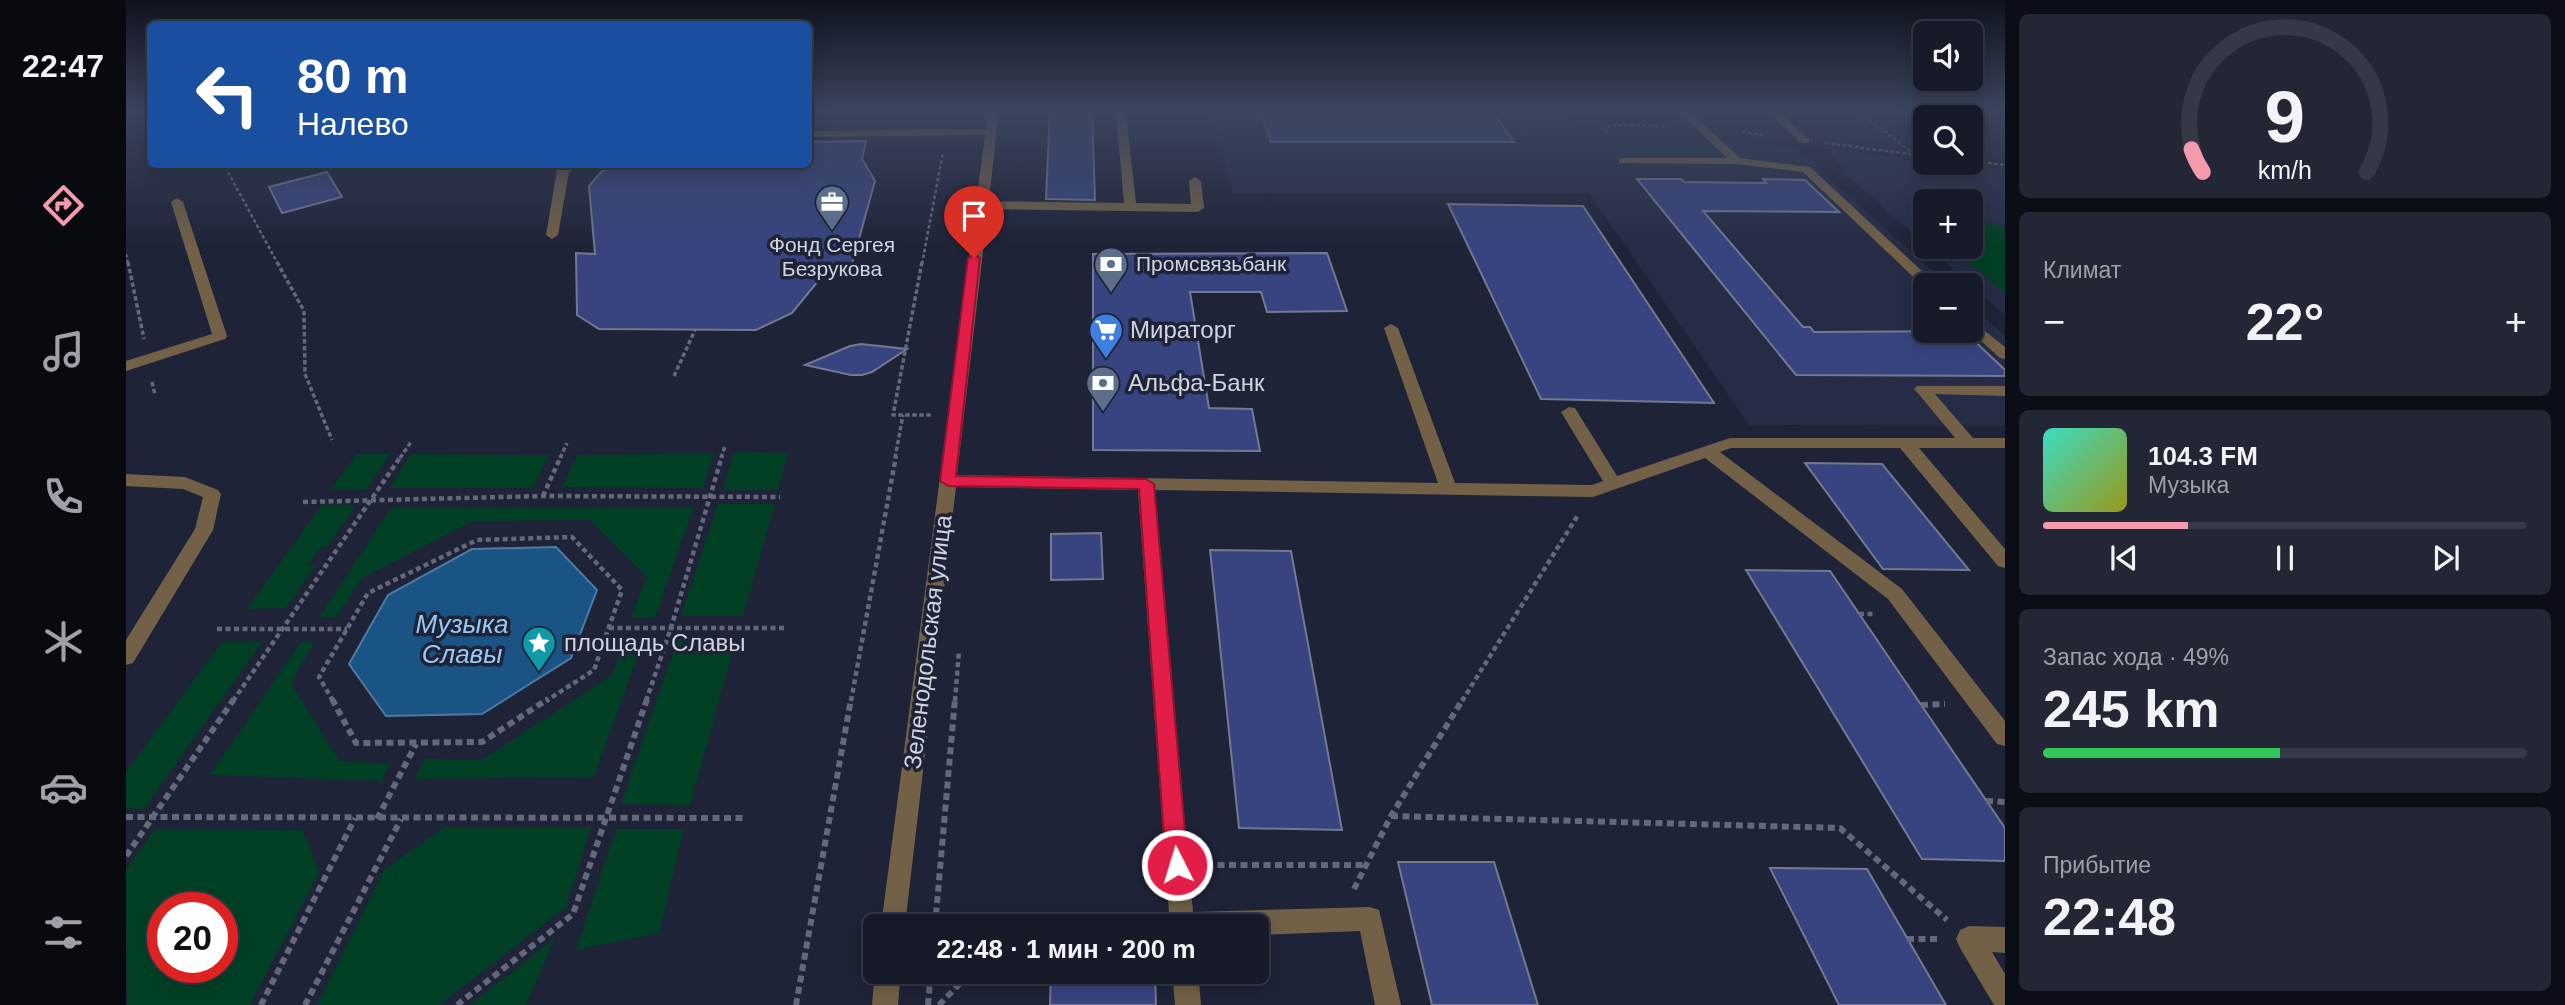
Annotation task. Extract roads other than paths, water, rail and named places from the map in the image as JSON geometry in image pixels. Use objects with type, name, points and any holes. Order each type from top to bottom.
[{"type":"street","name":"Зеленодольская улица","points":[[894,914],[987,156]]},
{"type":"street","points":[[1125,156],[1130,207]]},
{"type":"street","points":[[1731,156],[1737,161]]},
{"type":"street","points":[[1623,161],[1737,161],[1806,169],[1917,273]]},
{"type":"street","points":[[552,235],[563,170],[568,168]]},
{"type":"street","points":[[981,205],[1198,208],[1195,181]]},
{"type":"street","points":[[126,366],[220,336],[177,202]]},
{"type":"street","points":[[1391,328],[1449,489]]},
{"type":"street","points":[[1983,335],[2005,355]]},
{"type":"street","points":[[1969,443],[1922,389],[2005,391]]},
{"type":"street","points":[[1569,412],[1613,484]]},
{"type":"street","points":[[948,481],[1593,491],[1730,443],[2005,443]]},
{"type":"street","points":[[1905,443],[2005,561]]},
{"type":"street","points":[[1707,452],[1830,542],[1895,594],[2005,737]]},
{"type":"street","points":[[126,480],[185,483],[212,495],[204,530],[126,657]]},
{"type":"street","points":[[1146,484],[1181,914]]},
{"type":"street","points":[[1269,921],[1370,919],[1388,1005]]},
{"type":"street","points":[[2005,940],[1969,939],[2005,999]]},
{"type":"street","points":[[885,1005],[887,984]]},
{"type":"street","points":[[1186,984],[1188,1005]]},
{"type":"water","name":"Музыка Славы","points":[[556,547],[597,590],[571,658],[482,714],[386,716],[349,664],[388,595],[472,549]]},
{"type":"place","name":"Фонд Сергея Безрукова","points":[[832,232]]},
{"type":"place","name":"Промсвязьбанк","points":[[1111,294]]},
{"type":"place","name":"Мираторг","points":[[1106,360]]},
{"type":"place","name":"Альфа-Банк","points":[[1103,413]]},
{"type":"place","name":"площадь Славы","points":[[539,673]]}]
